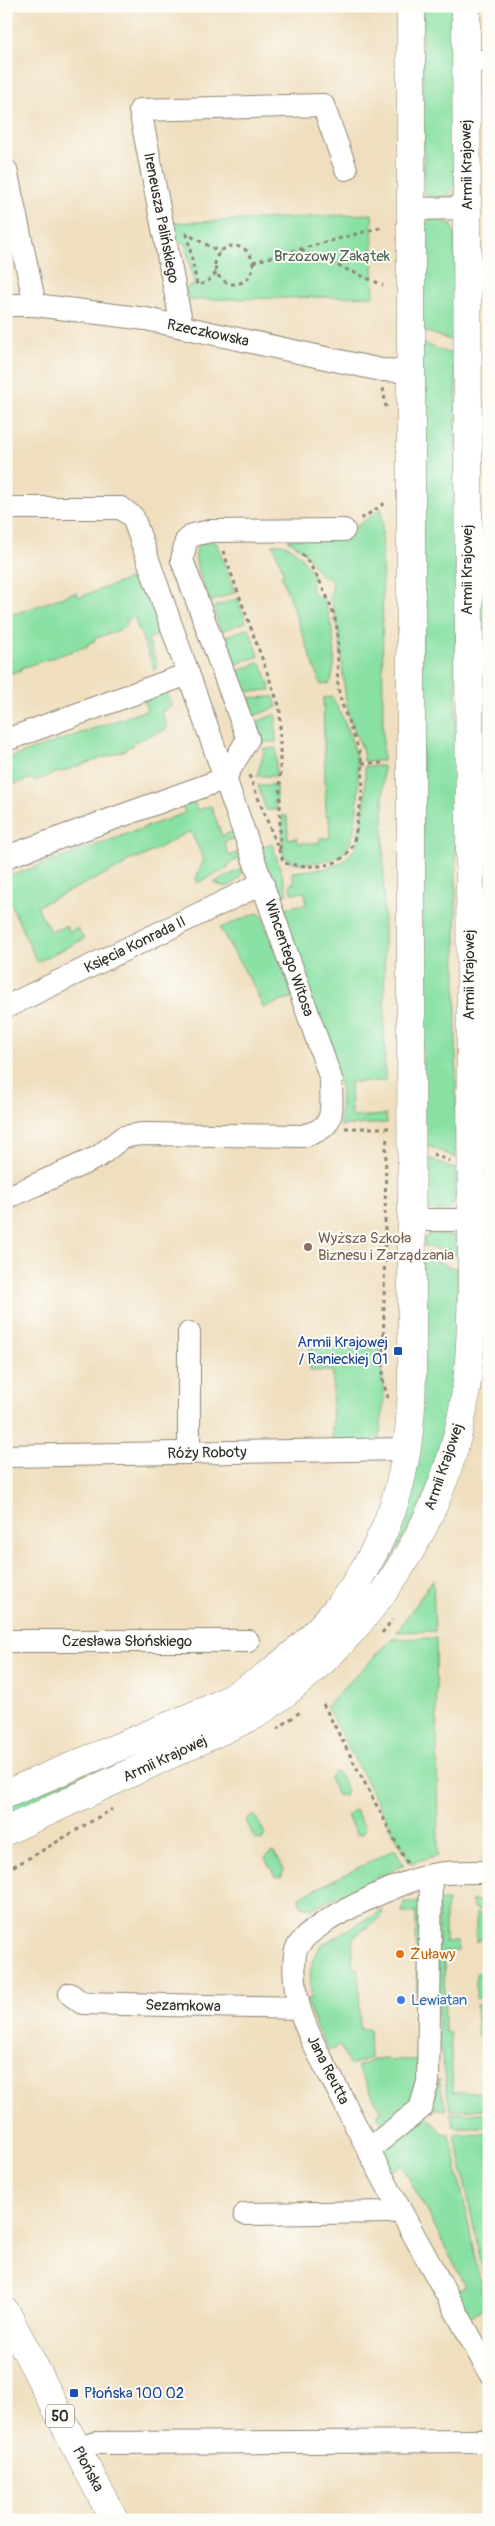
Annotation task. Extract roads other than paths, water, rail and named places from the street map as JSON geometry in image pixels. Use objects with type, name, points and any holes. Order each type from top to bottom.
[{"type":"main road","name":"Armii Krajowej","points":[[6,1794],[212,1708],[240,1694],[287,1660],[317,1632],[344,1600],[364,1570],[380,1537],[397,1493],[398,1449],[411,1404],[409,371],[411,6]]},
{"type":"main road","name":"Armii Krajowej","points":[[6,1831],[88,1795],[255,1715],[288,1693],[314,1671],[363,1621],[410,1552],[429,1514],[459,1430],[470,1352],[479,1220],[478,563],[468,208],[477,61],[466,6]]},
{"type":"main road","name":"Płońska","points":[[6,2312],[114,2520]]},
{"type":"street","name":"Ireneusza Palińskiego","points":[[182,327],[140,110],[323,105],[346,169]]},
{"type":"street","points":[[6,170],[35,305]]},
{"type":"street","points":[[410,209],[468,208]]},
{"type":"street","name":"Rzeczkowska","points":[[6,305],[35,305],[86,310],[182,327],[381,370],[409,371]]},
{"type":"street","name":"Wincentego Witosa","points":[[6,508],[121,508],[133,517],[224,779],[332,1080],[331,1110],[327,1125],[318,1132],[302,1136],[142,1134],[123,1137],[98,1157],[6,1198]]},
{"type":"street","points":[[6,857],[224,779],[248,739],[182,560],[182,549],[186,540],[193,535],[215,531],[344,530]]},
{"type":"street","points":[[6,740],[188,674]]},
{"type":"street","name":"Księcia Konrada II","points":[[6,1007],[263,884]]},
{"type":"street","points":[[412,1220],[479,1220]]},
{"type":"street","points":[[189,1333],[189,1454]]},
{"type":"street","name":"Róży Roboty","points":[[6,1456],[398,1449]]},
{"type":"street","name":"Czesława Słońskiego","points":[[6,1641],[248,1641]]},
{"type":"street","name":"Jana Reutta","points":[[489,1872],[430,1875],[401,1884],[317,1925],[304,1938],[296,1950],[295,1975],[299,2008],[308,2031],[368,2150],[489,2372]]},
{"type":"street","points":[[368,2150],[420,2109],[428,2082],[430,1875]]},
{"type":"street","name":"Sezamkowa","points":[[70,1994],[82,2003],[299,2008]]},
{"type":"street","points":[[245,2214],[391,2212]]},
{"type":"street","points":[[77,2449],[95,2443],[489,2441]]},
{"type":"place","name":"Wyższa Szkoła Biznesu i Zarządzania","points":[[308,1247]]},
{"type":"place","name":"Armii Krajowej / Ranieckiej 01","points":[[398,1351]]},
{"type":"place","name":"Żuławy","points":[[400,1954]]},
{"type":"place","name":"Lewiatan","points":[[401,2000]]},
{"type":"place","name":"Płońska 100 02","points":[[74,2393]]},
{"type":"park label","name":"Brzozowy Zakątek","points":[[332,256]]}]
